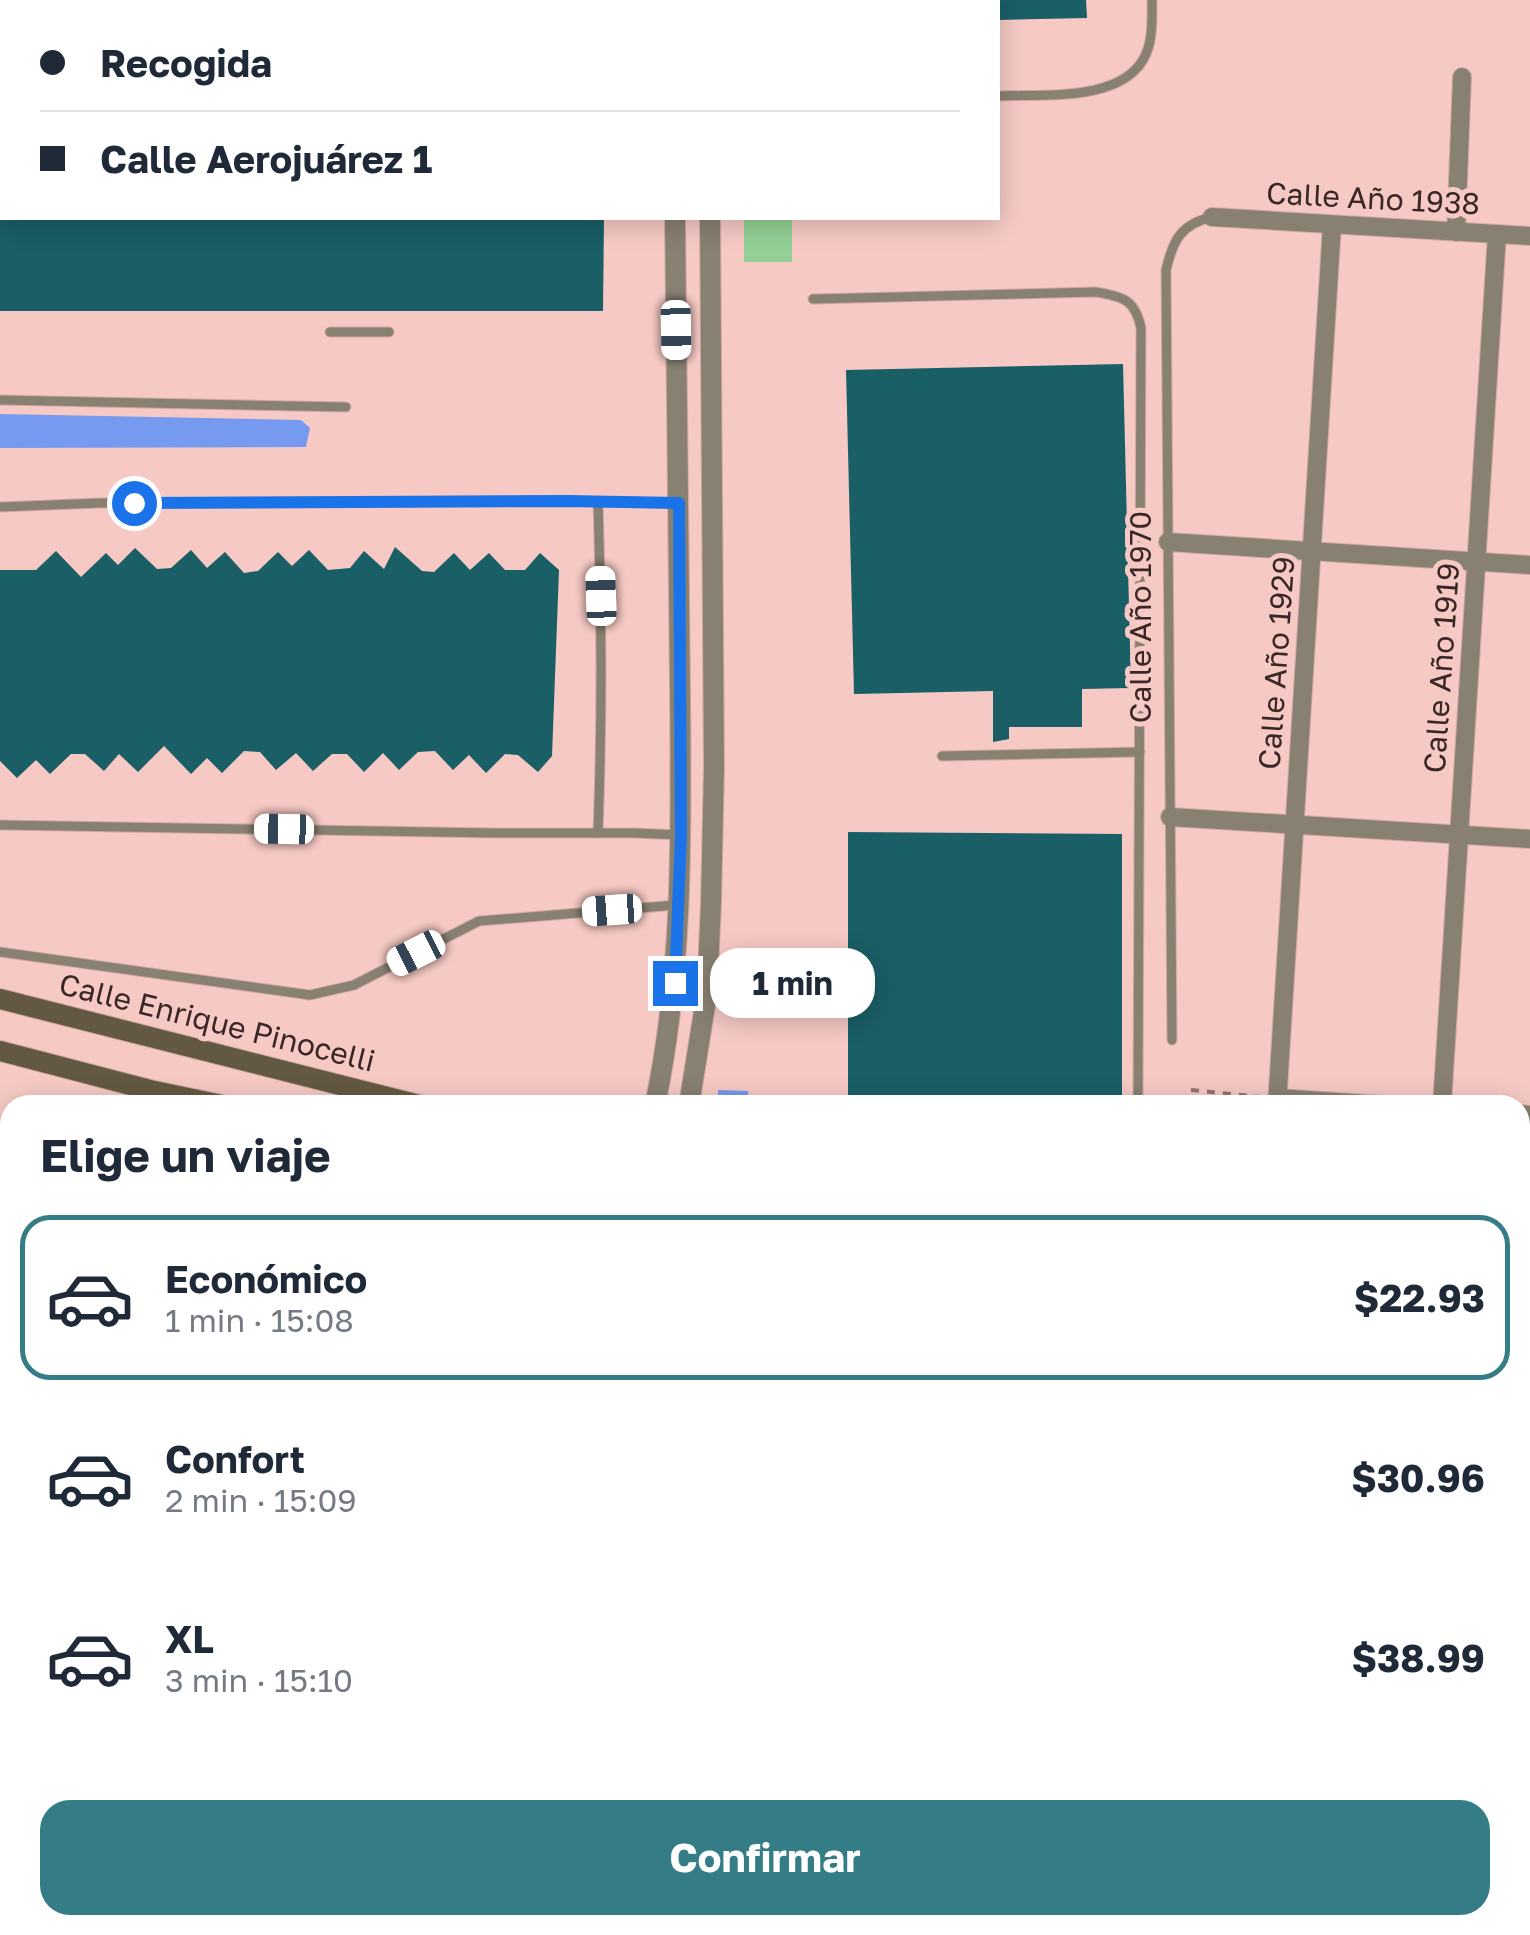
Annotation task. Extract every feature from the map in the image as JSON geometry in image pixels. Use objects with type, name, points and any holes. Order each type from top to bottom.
[{"type":"main road","name":"Calle Enrique Pinocelli","points":[[0,999],[379,1095]]},
{"type":"main road","points":[[0,1051],[174,1095]]},
{"type":"street","points":[[1456,232],[1462,78]]},
{"type":"street","name":"Calle Año 1938","points":[[1212,218],[1530,236]]},
{"type":"street","points":[[657,1095],[672,1011],[681,835],[675,220]]},
{"type":"street","points":[[691,1095],[707,993],[714,768],[710,220]]},
{"type":"street","name":"Calle Año 1929","points":[[1278,1095],[1332,224]]},
{"type":"street","name":"Calle Año 1919","points":[[1443,1095],[1498,234]]},
{"type":"street","points":[[1168,542],[1530,565]]},
{"type":"street","points":[[1170,817],[1530,839]]},
{"type":"lane","points":[[1000,96],[1089,92],[1124,79],[1148,51],[1152,0]]},
{"type":"lane","name":"Calle Año 1970","points":[[1172,1040],[1166,270],[1181,234],[1195,221],[1212,218]]},
{"type":"lane","points":[[813,300],[1096,292],[1130,302],[1138,315],[1138,1095]]},
{"type":"lane","points":[[330,332],[389,332]]},
{"type":"lane","points":[[0,400],[346,407]]},
{"type":"lane","points":[[598,502],[602,738],[598,833]]},
{"type":"lane","points":[[0,507],[99,503],[679,503]]},
{"type":"lane","points":[[942,756],[1140,752]]},
{"type":"lane","points":[[0,825],[681,835]]},
{"type":"lane","points":[[0,952],[310,995],[354,985],[479,921],[679,905]]},
{"type":"path","points":[[1191,1090],[1227,1095]]},
{"type":"green space","points":[[744,220],[792,220],[792,262],[744,262]]},
{"type":"water","points":[[0,414],[301,420],[310,428],[306,447],[0,448]]},
{"type":"water","points":[[718,1090],[748,1091],[748,1095],[718,1095]]},
{"type":"building","points":[[1000,0],[1086,0],[1087,18],[1000,20]]},
{"type":"building","points":[[0,220],[604,220],[603,311],[0,311]]},
{"type":"building","points":[[1123,364],[1131,688],[1082,689],[1082,727],[1009,727],[1009,739],[993,742],[993,691],[854,694],[846,370]]},
{"type":"building","points":[[395,547],[422,571],[434,572],[454,553],[470,570],[489,553],[505,570],[525,570],[540,553],[559,570],[552,756],[538,772],[518,755],[505,754],[486,773],[469,755],[453,770],[435,751],[418,752],[399,770],[383,753],[364,772],[347,754],[332,754],[313,771],[296,753],[276,770],[260,752],[244,751],[222,773],[207,758],[191,774],[164,746],[138,772],[119,754],[104,771],[85,754],[71,754],[50,774],[36,760],[17,778],[0,761],[0,570],[36,570],[56,551],[81,577],[106,553],[118,565],[135,548],[157,569],[171,568],[191,550],[207,568],[225,552],[244,573],[258,571],[278,552],[292,566],[309,550],[328,570],[350,568],[364,551],[384,569]]},
{"type":"building","points":[[848,832],[1122,834],[1122,1095],[848,1095]]},
{"type":"route","points":[[134,503],[679,503],[681,835],[675,983]]}]
